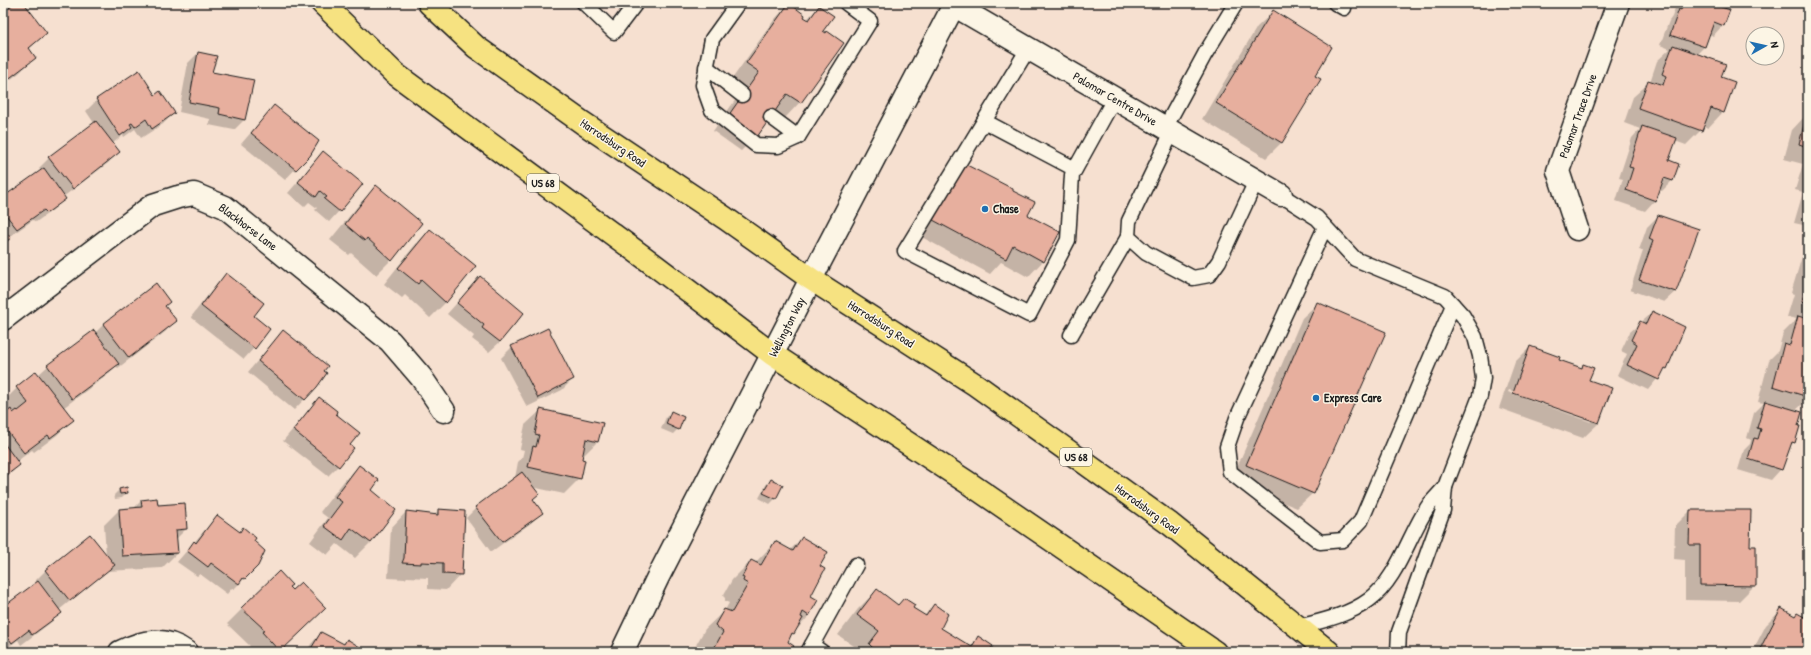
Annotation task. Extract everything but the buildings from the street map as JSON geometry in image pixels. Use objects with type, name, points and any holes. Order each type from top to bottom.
[{"type":"main road","name":"US 68","points":[[322,3],[394,73],[639,253],[772,354],[970,484],[1215,652]]},
{"type":"main road","name":"Harrodsburg Road","points":[[429,3],[476,47],[583,123],[725,218],[811,279],[989,395],[1170,524],[1329,652]]},
{"type":"street","name":"Palomar Trace Drive","points":[[1577,229],[1558,171],[1618,3]]},
{"type":"street","name":"Wellington Way","points":[[622,652],[658,577],[953,4]]},
{"type":"street","name":"Palomar Centre Drive","points":[[953,4],[1281,195]]},
{"type":"street","name":"Blackhorse Lane","points":[[3,319],[152,206],[178,197],[194,194],[225,207],[390,341],[421,377],[444,412]]},
{"type":"street","points":[[120,652],[136,645],[151,641],[164,641],[186,652]]},
{"type":"lane","points":[[584,3],[614,32],[636,3]]},
{"type":"lane","points":[[738,3],[712,39],[704,85],[712,110],[756,145],[778,146],[798,137],[870,21],[846,3]]},
{"type":"lane","points":[[1071,335],[1128,237],[1129,221],[1168,130],[1205,54],[1236,3]]},
{"type":"lane","points":[[1028,49],[905,251],[1029,315],[1068,240],[1074,172],[1114,99]]},
{"type":"lane","points":[[706,67],[742,95]]},
{"type":"lane","points":[[771,117],[798,137]]},
{"type":"lane","points":[[984,121],[1074,172]]},
{"type":"lane","points":[[1128,237],[1146,253],[1193,278],[1209,275],[1219,261],[1256,181]]},
{"type":"lane","points":[[1281,195],[1317,218],[1355,259],[1444,296],[1462,316],[1475,337],[1480,356],[1483,378],[1480,396],[1445,487],[1443,510],[1399,632],[1398,652]]},
{"type":"lane","points":[[1325,227],[1237,418],[1227,447],[1230,472],[1320,542],[1343,540],[1361,521],[1453,305]]},
{"type":"lane","points":[[1298,627],[1330,619],[1353,610],[1369,600],[1386,583],[1429,505],[1445,487]]},
{"type":"lane","points":[[814,650],[856,565]]},
{"type":"place","name":"Chase","points":[[985,209]]},
{"type":"place","name":"Express Care","points":[[1316,398]]}]
